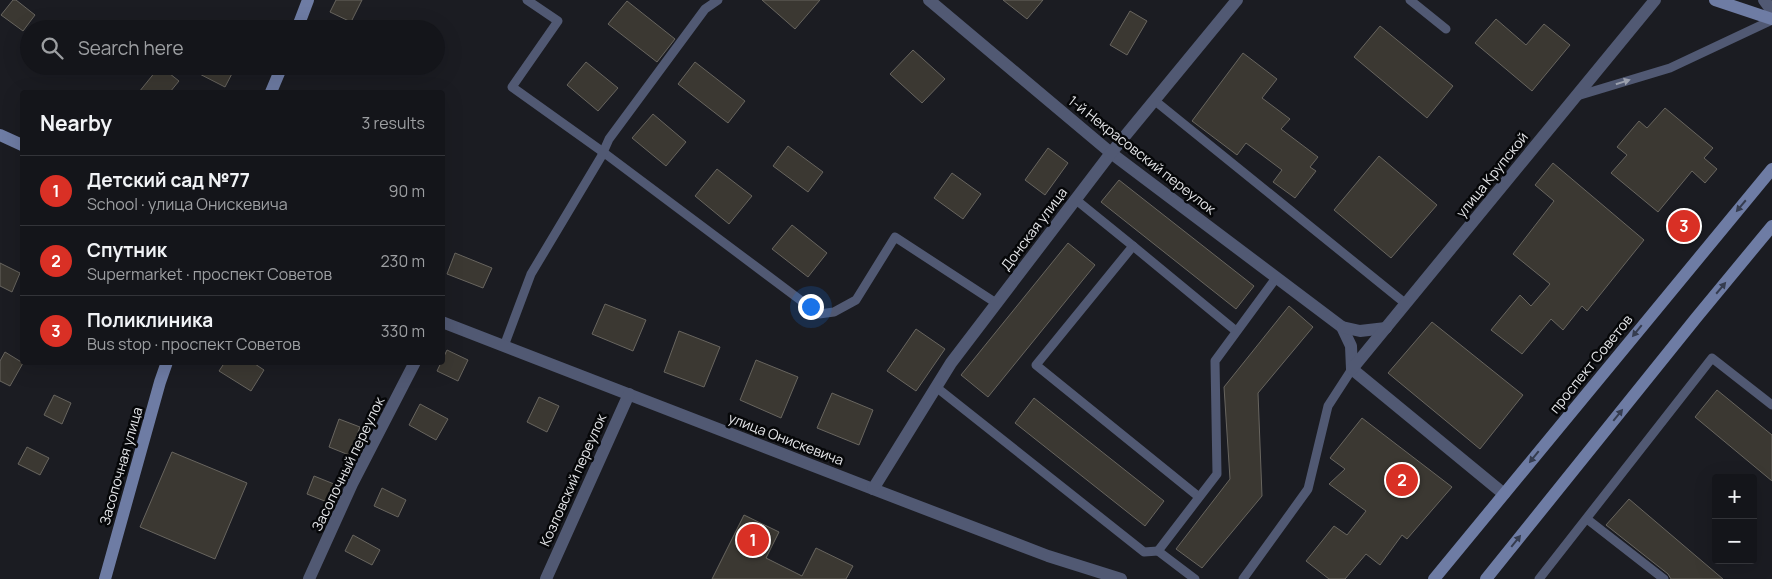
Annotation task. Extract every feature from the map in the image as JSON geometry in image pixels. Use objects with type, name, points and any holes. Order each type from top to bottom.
[{"type":"main road","points":[[300,20],[308,0]]},
{"type":"main road","points":[[1715,0],[1772,20]]},
{"type":"main road","points":[[272,90],[278,75]]},
{"type":"main road","points":[[0,135],[20,144]]},
{"type":"main road","name":"проспект Советов","points":[[1434,579],[1772,169]]},
{"type":"main road","points":[[1486,579],[1772,226]]},
{"type":"main road","name":"Засопочная улица","points":[[105,579],[166,365]]},
{"type":"street","name":"1-й Некрасовский переулок","points":[[929,0],[1111,153],[1342,327]]},
{"type":"street","name":"Донская улица","points":[[872,489],[951,363],[1111,153],[1237,0]]},
{"type":"street","name":"улица Крупской","points":[[1352,369],[1656,0]]},
{"type":"street","points":[[1764,0],[1772,11]]},
{"type":"street","name":"улица Онискевича","points":[[445,323],[1048,556],[1121,579]]},
{"type":"street","points":[[1342,327],[1351,346],[1352,369],[1504,494]]},
{"type":"street","points":[[1342,327],[1360,330],[1386,328]]},
{"type":"street","name":"Засопочный переулок","points":[[309,579],[352,484],[413,365]]},
{"type":"street","name":"Козловский переулок","points":[[546,579],[628,394]]},
{"type":"lane","points":[[527,0],[558,21],[512,87],[603,152],[819,314],[834,312],[856,300],[895,238],[996,303]]},
{"type":"lane","points":[[504,346],[531,274],[609,139],[705,9],[718,0]]},
{"type":"lane","points":[[1410,0],[1446,29]]},
{"type":"lane","points":[[1576,96],[1670,68],[1772,20]]},
{"type":"lane","points":[[1154,100],[1406,304]]},
{"type":"lane","points":[[1075,199],[1236,330]]},
{"type":"lane","points":[[1133,246],[1036,365],[1199,497]]},
{"type":"lane","points":[[1158,551],[1217,474],[1215,361],[1276,278]]},
{"type":"lane","points":[[1539,579],[1712,358],[1772,405]]},
{"type":"lane","points":[[1242,579],[1308,489],[1328,406],[1352,369]]},
{"type":"lane","points":[[936,387],[1144,552],[1158,551],[1195,579]]},
{"type":"lane","points":[[1587,519],[1664,579]]},
{"type":"building","points":[[13,0],[16,0],[35,15],[31,20],[20,20],[20,29],[1,15]]},
{"type":"building","points":[[336,0],[362,0],[352,20],[347,20],[330,12]]},
{"type":"building","points":[[762,0],[820,0],[795,29]]},
{"type":"building","points":[[1003,0],[1043,0],[1027,19]]},
{"type":"building","points":[[627,1],[675,39],[657,62],[608,24]]},
{"type":"building","points":[[1130,11],[1147,21],[1127,55],[1110,45]]},
{"type":"building","points":[[1496,19],[1526,45],[1544,24],[1570,45],[1532,91],[1475,43]]},
{"type":"building","points":[[1380,26],[1453,86],[1427,118],[1354,57]]},
{"type":"building","points":[[913,50],[945,79],[922,103],[890,74]]},
{"type":"building","points":[[1243,53],[1277,79],[1262,98],[1290,119],[1281,129],[1318,157],[1310,167],[1316,171],[1295,198],[1273,182],[1282,170],[1246,143],[1237,155],[1192,121]]},
{"type":"building","points":[[586,62],[618,88],[598,111],[567,85]]},
{"type":"building","points":[[695,62],[745,101],[728,123],[678,84]]},
{"type":"building","points":[[153,75],[171,75],[179,81],[172,90],[141,90]]},
{"type":"building","points":[[202,75],[231,75],[225,87]]},
{"type":"building","points":[[1665,108],[1713,148],[1704,158],[1717,169],[1705,183],[1692,171],[1658,212],[1611,173],[1627,155],[1617,147],[1639,121],[1647,128]]},
{"type":"building","points":[[653,114],[686,142],[666,166],[632,138]]},
{"type":"building","points":[[788,146],[823,172],[808,192],[773,166]]},
{"type":"building","points":[[1048,148],[1068,163],[1045,195],[1025,180]]},
{"type":"building","points":[[1379,156],[1437,205],[1391,258],[1334,210]]},
{"type":"building","points":[[1553,163],[1644,240],[1587,311],[1582,306],[1563,330],[1551,319],[1522,354],[1491,330],[1520,295],[1531,306],[1550,284],[1513,254],[1554,201],[1535,185]]},
{"type":"building","points":[[717,169],[752,196],[729,224],[695,196]]},
{"type":"building","points":[[952,173],[981,194],[963,219],[934,198]]},
{"type":"building","points":[[1119,180],[1254,286],[1236,309],[1101,202]]},
{"type":"building","points":[[792,225],[827,253],[808,277],[772,249]]},
{"type":"building","points":[[1068,243],[1095,265],[988,397],[961,375]]},
{"type":"building","points":[[455,253],[492,268],[483,288],[447,274]]},
{"type":"building","points":[[0,263],[20,273],[12,292],[0,286]]},
{"type":"building","points":[[605,304],[646,320],[633,351],[592,334]]},
{"type":"building","points":[[1289,306],[1313,327],[1258,393],[1262,496],[1202,568],[1176,549],[1230,479],[1224,387]]},
{"type":"building","points":[[1432,322],[1523,395],[1480,449],[1388,373]]},
{"type":"building","points":[[916,329],[945,349],[916,391],[887,371]]},
{"type":"building","points":[[679,331],[720,347],[704,387],[664,372]]},
{"type":"building","points":[[447,350],[468,360],[458,381],[437,371],[440,365],[445,365]]},
{"type":"building","points":[[5,352],[20,361],[20,365],[22,365],[10,386],[0,381],[0,361]]},
{"type":"building","points":[[756,360],[798,377],[781,418],[740,400]]},
{"type":"building","points":[[223,365],[256,365],[264,370],[251,391],[219,371]]},
{"type":"building","points":[[1717,390],[1772,435],[1772,481],[1695,417]]},
{"type":"building","points":[[832,393],[873,410],[859,445],[817,428]]},
{"type":"building","points":[[54,395],[71,403],[62,424],[44,415]]},
{"type":"building","points":[[539,397],[559,406],[547,432],[527,422]]},
{"type":"building","points":[[1034,398],[1164,501],[1145,526],[1015,423]]},
{"type":"building","points":[[420,404],[448,419],[436,440],[409,425]]},
{"type":"building","points":[[1362,418],[1452,487],[1407,539],[1402,535],[1380,565],[1366,554],[1345,579],[1329,579],[1306,561],[1334,526],[1347,535],[1366,511],[1329,484],[1345,469],[1330,458]]},
{"type":"building","points":[[339,419],[360,427],[349,455],[329,447]]},
{"type":"building","points":[[27,447],[49,458],[40,475],[18,464]]},
{"type":"building","points":[[172,452],[247,483],[215,559],[140,527]]},
{"type":"building","points":[[314,476],[339,486],[332,504],[307,494]]},
{"type":"building","points":[[382,488],[406,500],[398,517],[374,506]]},
{"type":"building","points":[[1629,499],[1723,579],[1671,579],[1668,574],[1606,525]]},
{"type":"building","points":[[744,515],[779,532],[766,558],[802,576],[816,548],[853,566],[846,579],[712,579]]},
{"type":"building","points":[[353,535],[380,550],[372,565],[345,551]]},
{"type":"place","name":"Поликлиника","points":[[1684,226]]},
{"type":"place","name":"Спутник","points":[[1402,480]]},
{"type":"place","name":"Детский сад №77","points":[[753,540]]}]
